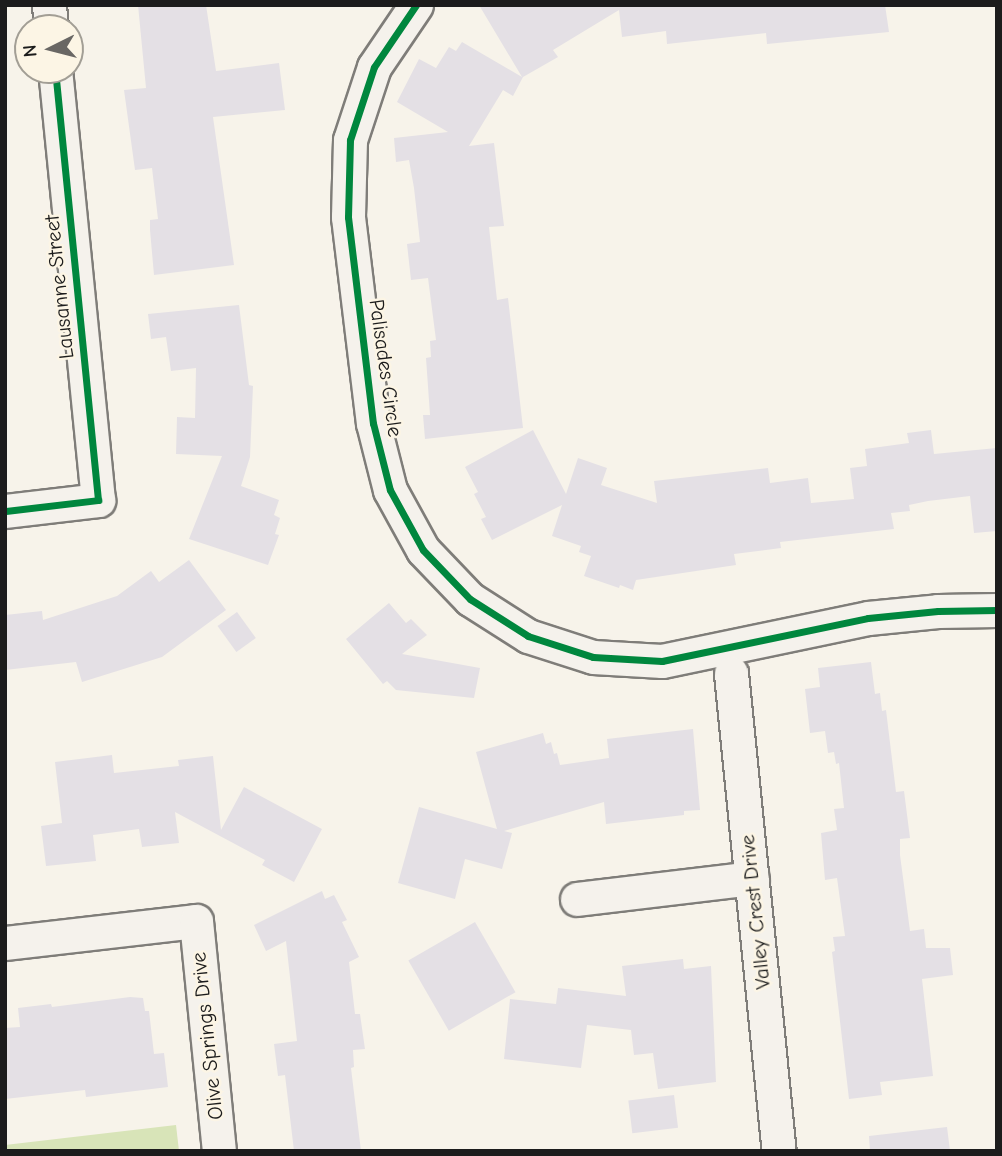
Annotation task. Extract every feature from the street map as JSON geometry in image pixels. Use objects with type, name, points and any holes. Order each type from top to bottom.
[{"type":"street","name":"Palisades Circle","points":[[416,5],[374,67],[350,140],[348,217],[373,424],[390,490],[423,550],[470,599],[528,636],[593,657],[662,661],[868,618],[938,611],[997,610]]},
{"type":"street","name":"Lausanne Street","points":[[5,510],[98,500],[56,84]]},
{"type":"street","name":"Valley Crest Drive","points":[[731,673],[779,1151]]},
{"type":"street","points":[[577,899],[752,878]]},
{"type":"street","name":"Olive Springs Drive","points":[[5,943],[196,921],[219,1151]]},
{"type":"green space","points":[[176,1125],[179,1151],[5,1151],[5,1145]]},
{"type":"building","points":[[138,5],[206,5],[216,71],[279,63],[285,110],[213,117],[234,265],[154,275],[150,220],[158,219],[152,168],[135,170],[124,90],[146,88]]},
{"type":"building","points":[[479,5],[885,5],[889,32],[767,44],[766,33],[667,44],[666,31],[622,37],[619,10],[553,50],[558,57],[523,77],[513,96],[503,90],[469,146],[494,143],[504,226],[489,227],[497,300],[508,298],[523,428],[425,439],[423,415],[430,415],[426,358],[431,357],[430,341],[436,340],[428,278],[411,280],[407,244],[420,242],[414,188],[409,160],[396,162],[394,138],[448,132],[397,102],[419,59],[436,68],[449,47],[456,51],[462,42],[522,77]]},
{"type":"building","points":[[239,305],[249,385],[253,386],[250,457],[241,486],[279,500],[274,515],[280,518],[275,534],[279,535],[268,565],[189,539],[222,456],[176,454],[177,417],[195,418],[196,368],[171,371],[166,337],[151,339],[148,314]]},
{"type":"building","points":[[533,430],[566,494],[578,458],[607,468],[601,485],[657,503],[654,481],[768,468],[770,483],[808,478],[811,503],[854,499],[850,468],[867,466],[865,449],[909,443],[907,433],[931,430],[934,454],[997,448],[997,531],[974,533],[970,496],[928,501],[909,505],[910,511],[891,513],[894,529],[780,542],[781,548],[734,554],[736,565],[636,580],[633,590],[620,585],[619,588],[584,576],[591,556],[579,552],[581,546],[552,536],[562,505],[492,540],[481,519],[486,517],[474,494],[478,492],[465,467]]},
{"type":"building","points":[[189,560],[226,610],[162,657],[82,682],[76,662],[5,670],[5,615],[42,611],[43,620],[117,596],[151,571],[159,582]]},
{"type":"building","points":[[389,603],[406,623],[411,619],[427,635],[402,654],[480,668],[474,698],[396,690],[387,681],[383,684],[346,639]]},
{"type":"building","points":[[237,612],[256,638],[236,652],[218,626]]},
{"type":"building","points":[[871,662],[875,694],[880,693],[882,711],[886,710],[896,792],[904,791],[910,838],[900,839],[900,855],[910,931],[924,929],[926,948],[950,948],[953,975],[922,979],[933,1076],[880,1082],[882,1095],[849,1099],[832,952],[835,951],[833,937],[845,936],[837,878],[825,880],[821,833],[837,830],[834,809],[844,808],[839,763],[836,764],[834,752],[828,753],[825,731],[810,733],[805,689],[820,687],[818,668]]},
{"type":"building","points":[[693,729],[700,810],[684,811],[684,815],[606,824],[604,802],[504,831],[512,833],[502,869],[465,859],[455,899],[398,883],[419,807],[497,829],[476,752],[543,733],[546,744],[551,742],[554,754],[557,753],[560,765],[609,758],[607,739]]},
{"type":"building","points":[[112,755],[114,773],[179,766],[178,760],[213,756],[221,830],[244,787],[322,829],[294,882],[262,865],[265,860],[175,812],[179,843],[142,847],[139,829],[93,835],[96,861],[46,866],[41,826],[62,823],[55,762]]},
{"type":"building","points":[[322,891],[325,899],[334,895],[347,920],[342,922],[359,957],[349,962],[355,1014],[360,1014],[365,1049],[353,1050],[354,1067],[351,1068],[361,1151],[294,1151],[285,1075],[278,1076],[274,1044],[297,1041],[286,941],[266,951],[254,925]]},
{"type":"building","points":[[475,922],[516,992],[449,1031],[408,960]]},
{"type":"building","points":[[683,959],[684,969],[711,966],[716,1082],[658,1089],[653,1053],[634,1055],[631,1030],[587,1025],[581,1068],[504,1059],[510,999],[556,1004],[558,988],[626,996],[622,966]]},
{"type":"building","points":[[130,997],[143,998],[145,1011],[149,1011],[154,1054],[164,1053],[168,1087],[86,1097],[85,1090],[5,1099],[5,1028],[20,1027],[18,1008],[51,1004],[52,1007]]},
{"type":"building","points":[[674,1095],[678,1128],[632,1133],[628,1101]]},
{"type":"building","points":[[947,1127],[950,1151],[870,1151],[869,1136]]},
{"type":"cycle path","points":[[416,5],[374,67],[350,140],[348,217],[373,423],[390,490],[423,550],[470,599],[528,636],[593,657],[662,661],[868,618],[938,611],[997,610]]},
{"type":"cycle path","points":[[5,511],[98,500],[56,84]]}]
